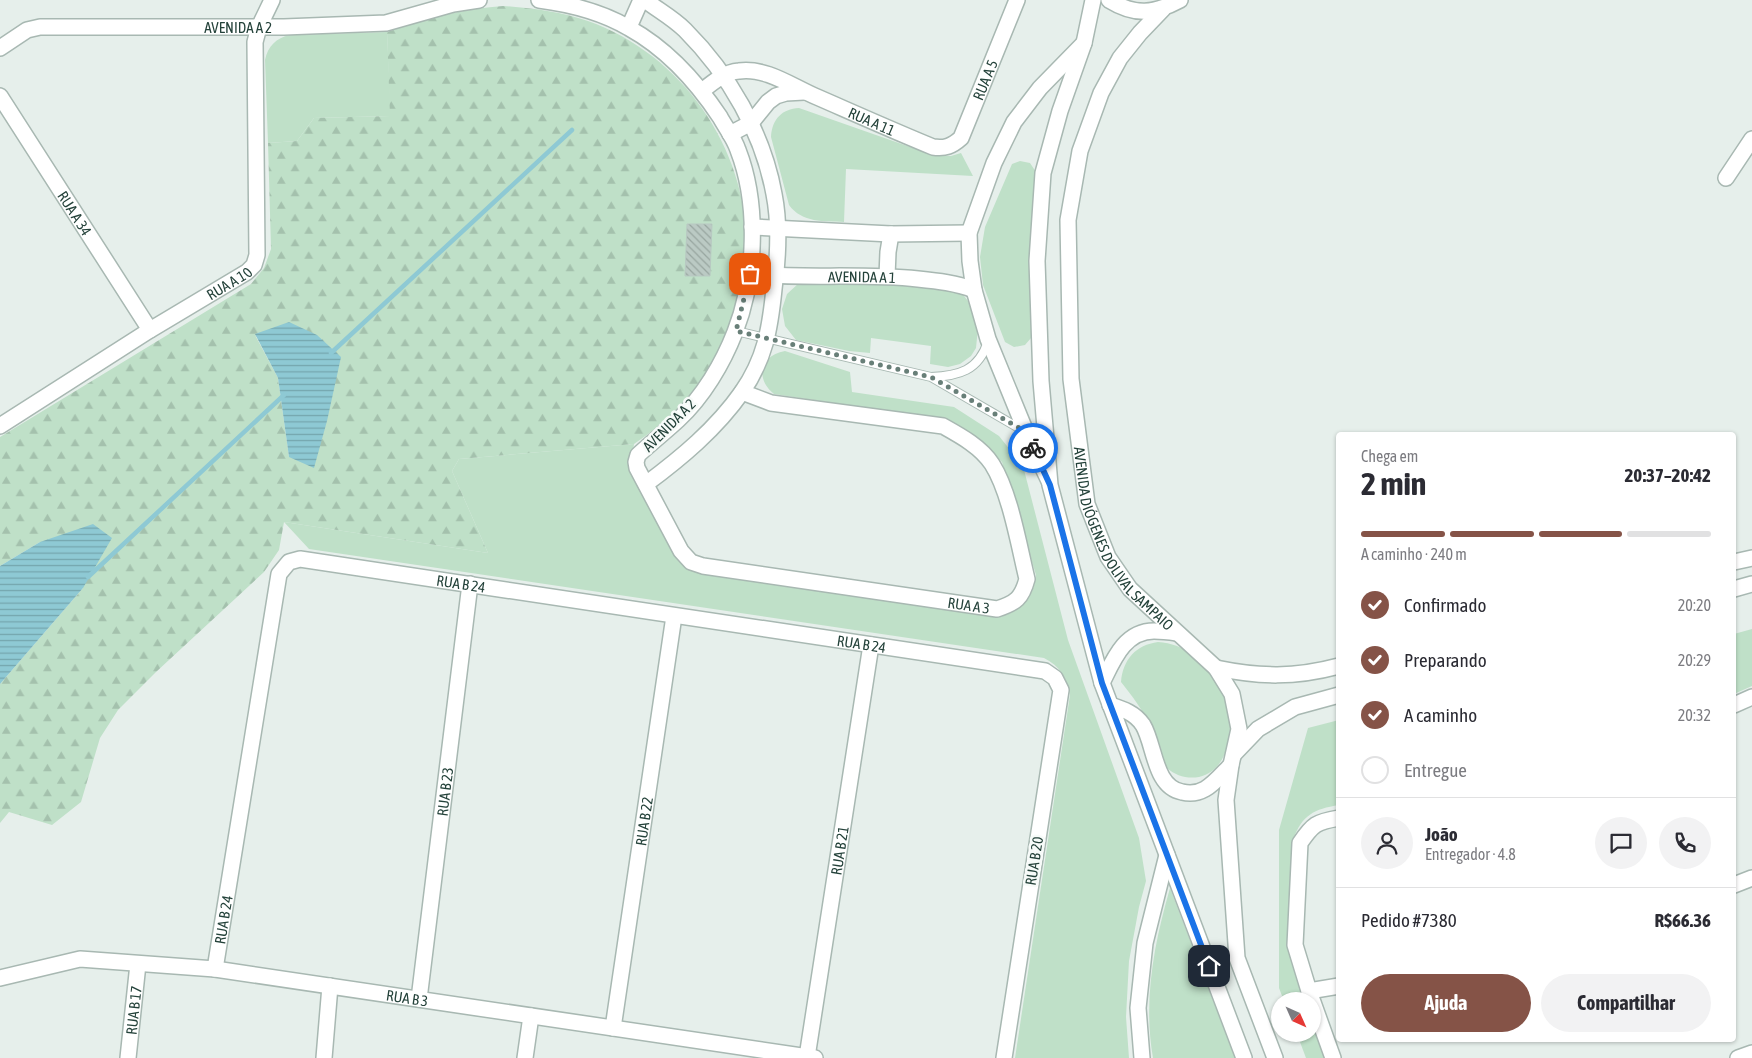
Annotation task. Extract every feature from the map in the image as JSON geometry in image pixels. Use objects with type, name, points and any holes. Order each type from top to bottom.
[{"type":"street","points":[[259,27],[272,0]]},
{"type":"street","name":"AVENIDA A 2","points":[[0,48],[27,30],[40,27],[259,27],[386,23],[453,4],[479,0]]},
{"type":"street","name":"AVENIDA A 2","points":[[539,0],[591,11],[629,27],[657,46],[702,91],[730,134],[738,150],[748,185],[752,227],[750,274],[736,331],[703,391],[679,418],[638,455],[637,468],[646,484],[692,447],[722,417],[742,392],[759,362],[768,339],[776,276],[778,228],[775,195],[766,161],[751,123],[724,76],[683,28],[646,0]]},
{"type":"street","points":[[629,27],[641,0]]},
{"type":"street","name":"RUA A 5","points":[[942,149],[953,145],[961,138],[1017,0]]},
{"type":"street","points":[[1050,485],[1041,381],[1036,261],[1044,173],[1060,111],[1084,43],[1093,0]]},
{"type":"street","points":[[1109,0],[1126,9],[1145,12],[1163,9],[1180,0]]},
{"type":"street","name":"AVENIDA DIÓGENES DOLIVAL SAMPAIO","points":[[1163,9],[1120,58],[1101,93],[1080,151],[1068,220],[1071,379],[1087,504],[1108,557],[1130,589],[1216,668],[1232,694],[1239,730],[1226,800],[1237,958],[1275,1058]]},
{"type":"street","name":"RUA A 10","points":[[0,426],[150,330],[247,272],[254,265],[257,255],[255,42],[259,27]]},
{"type":"street","points":[[1084,43],[1040,88],[1014,122],[994,163],[969,232],[974,290],[988,339],[1050,485],[1102,683],[1244,1058]]},
{"type":"street","name":"RUA A 11","points":[[702,91],[724,76],[739,70],[772,76],[804,92],[933,147],[942,149]]},
{"type":"street","points":[[730,134],[751,123],[768,102],[776,96],[804,92]]},
{"type":"street","name":"RUA A 34","points":[[0,96],[150,330]]},
{"type":"street","points":[[1726,178],[1752,139]]},
{"type":"street","points":[[752,227],[891,234],[969,232]]},
{"type":"street","points":[[887,276],[891,234]]},
{"type":"street","name":"AVENIDA A 1","points":[[750,274],[776,276],[887,276],[957,284],[974,290]]},
{"type":"street","name":"RUA A 3","points":[[646,484],[681,551],[691,562],[703,566],[997,609],[1012,604],[1023,593],[1027,579],[1004,491],[992,463],[968,440],[943,426],[771,403],[742,392]]},
{"type":"street","points":[[1736,562],[1752,558]]},
{"type":"street","name":"RUA B 24","points":[[215,969],[279,574],[289,562],[300,560],[470,584],[1045,671]]},
{"type":"street","name":"RUA B 23","points":[[419,999],[470,584]]},
{"type":"street","points":[[1736,588],[1752,584]]},
{"type":"street","name":"RUA B 22","points":[[613,1028],[674,616]]},
{"type":"street","points":[[1102,683],[1119,649],[1134,637],[1152,630],[1177,632]]},
{"type":"street","name":"RUA B 21","points":[[811,1057],[871,645]]},
{"type":"street","points":[[1216,668],[1248,674],[1286,676],[1336,667]]},
{"type":"street","name":"RUA B 20","points":[[1004,1058],[1061,690],[1056,678],[1045,671]]},
{"type":"street","points":[[1110,705],[1128,711],[1142,725],[1159,771],[1166,783],[1176,791],[1190,794],[1205,790],[1258,729],[1294,707],[1336,696]]},
{"type":"street","points":[[1736,704],[1752,697]]},
{"type":"street","points":[[1336,819],[1319,822],[1309,830],[1300,843],[1295,945],[1309,992],[1336,987]]},
{"type":"street","points":[[1142,1058],[1138,1008],[1145,943],[1167,855]]},
{"type":"street","points":[[1736,884],[1752,878]]},
{"type":"street","name":"RUA B 3","points":[[0,978],[80,959],[215,969],[613,1028],[723,1051],[811,1057]]},
{"type":"street","name":"RUA B 17","points":[[128,1058],[138,964]]},
{"type":"street","points":[[324,1058],[330,986]]},
{"type":"street","points":[[526,1058],[531,1016]]},
{"type":"street","points":[[1321,1025],[1333,1058]]},
{"type":"street","points":[[1738,1058],[1752,1053]]},
{"type":"lane","points":[[736,331],[931,377],[950,376],[971,367],[982,354],[988,339]]},
{"type":"lane","points":[[931,377],[1026,432]]},
{"type":"green space","points":[[503,6],[567,15],[588,21],[627,39],[661,64],[691,93],[714,128],[732,166],[743,206],[746,248],[741,294],[718,356],[684,402],[666,420],[634,444],[459,459],[452,471],[488,553],[284,522],[279,550],[264,572],[156,672],[118,710],[100,738],[81,802],[52,825],[9,812],[0,823],[0,684],[83,588],[40,542],[0,566],[0,437],[251,284],[264,268],[271,249],[268,143],[297,141],[314,118],[390,116],[387,32],[444,15]],"holes":[[[255,335],[327,421],[289,457],[278,378]]]},
{"type":"green space","points":[[387,32],[391,116],[314,118],[297,141],[268,143],[265,60],[273,43],[290,35]]},
{"type":"green space","points":[[799,108],[933,155],[951,156],[961,153],[973,176],[846,169],[844,222],[807,218],[794,211],[789,205],[771,137],[773,125],[779,116],[788,110]]},
{"type":"green space","points":[[1020,161],[1030,163],[1036,172],[1031,251],[1031,338],[1025,345],[1014,347],[1005,342],[983,285],[980,257],[985,227],[1012,164]]},
{"type":"green space","points":[[799,283],[945,286],[961,292],[968,301],[978,328],[976,348],[971,356],[960,364],[948,367],[930,364],[931,346],[871,338],[870,353],[849,351],[796,340],[785,326],[782,309],[787,294]]},
{"type":"green space","points":[[785,351],[850,372],[852,392],[954,407],[999,436],[1023,466],[1068,640],[1139,838],[1146,881],[1129,961],[1126,1017],[1129,1058],[1015,1058],[1070,695],[1062,673],[1050,661],[1044,658],[309,549],[284,522],[488,553],[452,471],[459,459],[634,444],[632,458],[697,571],[706,574],[1000,617],[1021,607],[1033,590],[1036,575],[1002,462],[983,444],[944,420],[774,394],[764,381],[763,368],[770,357]]},
{"type":"green space","points":[[1752,629],[1752,686],[1736,693],[1736,633]]},
{"type":"green space","points":[[1158,642],[1168,643],[1184,649],[1198,659],[1216,680],[1228,704],[1230,729],[1225,754],[1219,765],[1199,777],[1190,778],[1182,776],[1167,768],[1161,759],[1147,720],[1121,682],[1125,666],[1132,654],[1143,646]]},
{"type":"green space","points":[[1336,721],[1336,806],[1316,811],[1310,815],[1300,825],[1293,840],[1289,946],[1301,992],[1281,992],[1279,988],[1279,830],[1308,728]]},
{"type":"green space","points":[[1170,888],[1235,1058],[1153,1058],[1149,1015],[1152,972],[1159,930]]},
{"type":"green space","points":[[1300,1042],[1320,1042],[1325,1058],[1306,1058]]},
{"type":"water","points":[[289,322],[317,335],[341,357],[327,421],[314,468],[289,457],[278,378],[255,334]]},
{"type":"water","points":[[93,524],[112,538],[83,588],[0,684],[0,566],[40,542]]},
{"type":"building","points":[[687,224],[712,224],[710,276],[685,276]]},
{"type":"waterway","points":[[331,353],[572,130]]},
{"type":"waterway","points":[[88,577],[284,395]]},
{"type":"way so far","points":[[750,274],[736,331],[783,344],[931,377],[1026,432],[1033,448]]},
{"type":"route","points":[[1033,448],[1050,485],[1102,683],[1209,966]]}]
